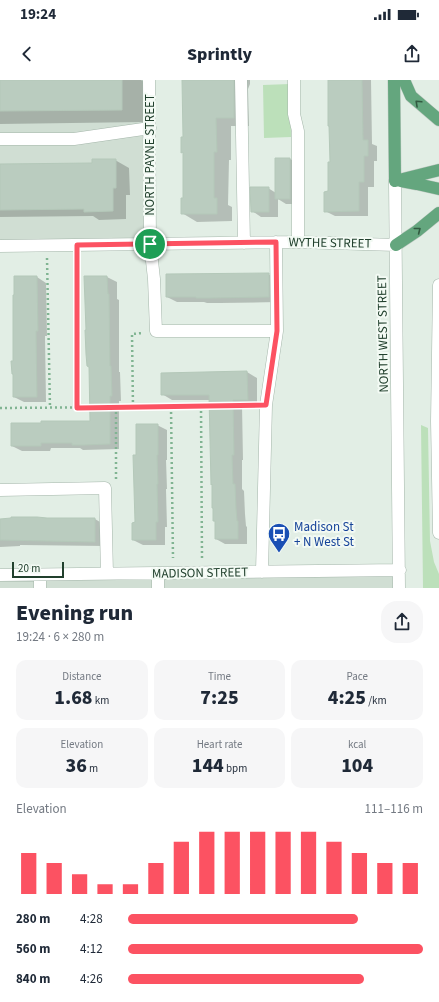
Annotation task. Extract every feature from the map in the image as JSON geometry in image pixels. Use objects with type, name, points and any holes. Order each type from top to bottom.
[{"type":"main road","name":"NORTH WEST STREET","points":[[394,80],[395,181]]},
{"type":"main road","points":[[404,80],[411,96],[439,120]]},
{"type":"main road","points":[[395,181],[439,170]]},
{"type":"main road","points":[[395,181],[439,189]]},
{"type":"main road","points":[[396,245],[417,231],[439,213]]},
{"type":"street","name":"NORTH PAYNE STREET","points":[[149,80],[150,244],[154,279],[156,332]]},
{"type":"street","points":[[242,80],[244,243]]},
{"type":"street","points":[[294,80],[294,114],[298,131],[298,242]]},
{"type":"street","points":[[0,139],[74,139],[150,128]]},
{"type":"street","name":"NORTH WEST STREET","points":[[395,181],[399,588]]},
{"type":"street","points":[[262,572],[266,405],[277,331],[276,242]]},
{"type":"street","name":"WYTHE STREET","points":[[0,246],[276,242],[396,245]]},
{"type":"street","points":[[439,285],[439,533]]},
{"type":"street","points":[[156,332],[277,331]]},
{"type":"street","points":[[0,490],[105,488],[107,574]]},
{"type":"street","name":"MADISON STREET","points":[[0,575],[400,570]]},
{"type":"street","points":[[158,573],[158,588]]},
{"type":"street","points":[[40,575],[40,588]]},
{"type":"path","points":[[47,245],[50,408]]},
{"type":"path","points":[[77,245],[77,408]]},
{"type":"path","points":[[133,408],[132,334],[156,332]]},
{"type":"path","points":[[0,408],[133,408],[266,405]]},
{"type":"path","points":[[201,406],[202,572]]},
{"type":"path","points":[[105,488],[116,479],[116,407]]},
{"type":"path","points":[[171,407],[173,573]]},
{"type":"shaded area","points":[[0,80],[149,80],[150,246],[0,247]]},
{"type":"shaded area","points":[[400,571],[400,588],[0,588],[0,577]]},
{"type":"green space","points":[[290,84],[291,137],[264,138],[263,85]]},
{"type":"green space","points":[[421,425],[428,428],[430,541],[434,562],[439,574],[439,588],[423,588]]},
{"type":"building","points":[[0,80],[122,80],[122,110],[0,111]]},
{"type":"building","points":[[182,80],[234,80],[234,118],[216,118],[217,152],[214,152],[214,198],[217,198],[217,214],[181,214],[181,198],[183,198],[183,152],[181,153],[181,137],[183,137]]},
{"type":"building","points":[[328,80],[362,80],[363,140],[368,140],[368,156],[364,156],[364,182],[359,182],[359,211],[324,212],[324,192],[328,191],[328,162],[330,162]]},
{"type":"building","points":[[275,158],[290,158],[290,199],[275,199]]},
{"type":"building","points":[[92,159],[116,159],[116,188],[113,188],[113,211],[84,212],[84,209],[0,210],[0,164],[92,163]]},
{"type":"building","points":[[250,187],[269,187],[269,212],[251,212]]},
{"type":"building","points":[[269,273],[269,297],[166,297],[166,274]]},
{"type":"building","points":[[14,276],[37,276],[37,397],[13,397],[13,374],[11,361],[13,361]]},
{"type":"building","points":[[84,276],[107,276],[109,294],[112,396],[110,396],[110,444],[72,445],[72,443],[41,443],[41,446],[11,446],[11,423],[41,423],[41,421],[90,421],[89,367],[87,366],[85,330]]},
{"type":"building","points":[[247,371],[248,400],[233,400],[233,484],[235,484],[238,539],[215,539],[215,521],[213,521],[212,508],[212,484],[211,485],[209,395],[161,395],[161,373]]},
{"type":"building","points":[[136,424],[158,424],[158,522],[156,522],[156,540],[132,540],[132,523],[135,522],[133,455],[136,455]]},
{"type":"building","points":[[11,517],[95,518],[95,542],[0,540],[0,519]]},
{"type":"place","name":"Madison St + N West St","points":[[279,554]]},
{"type":"route","points":[[276,242],[277,331],[266,405],[77,408],[77,245],[150,244],[276,242]]}]
